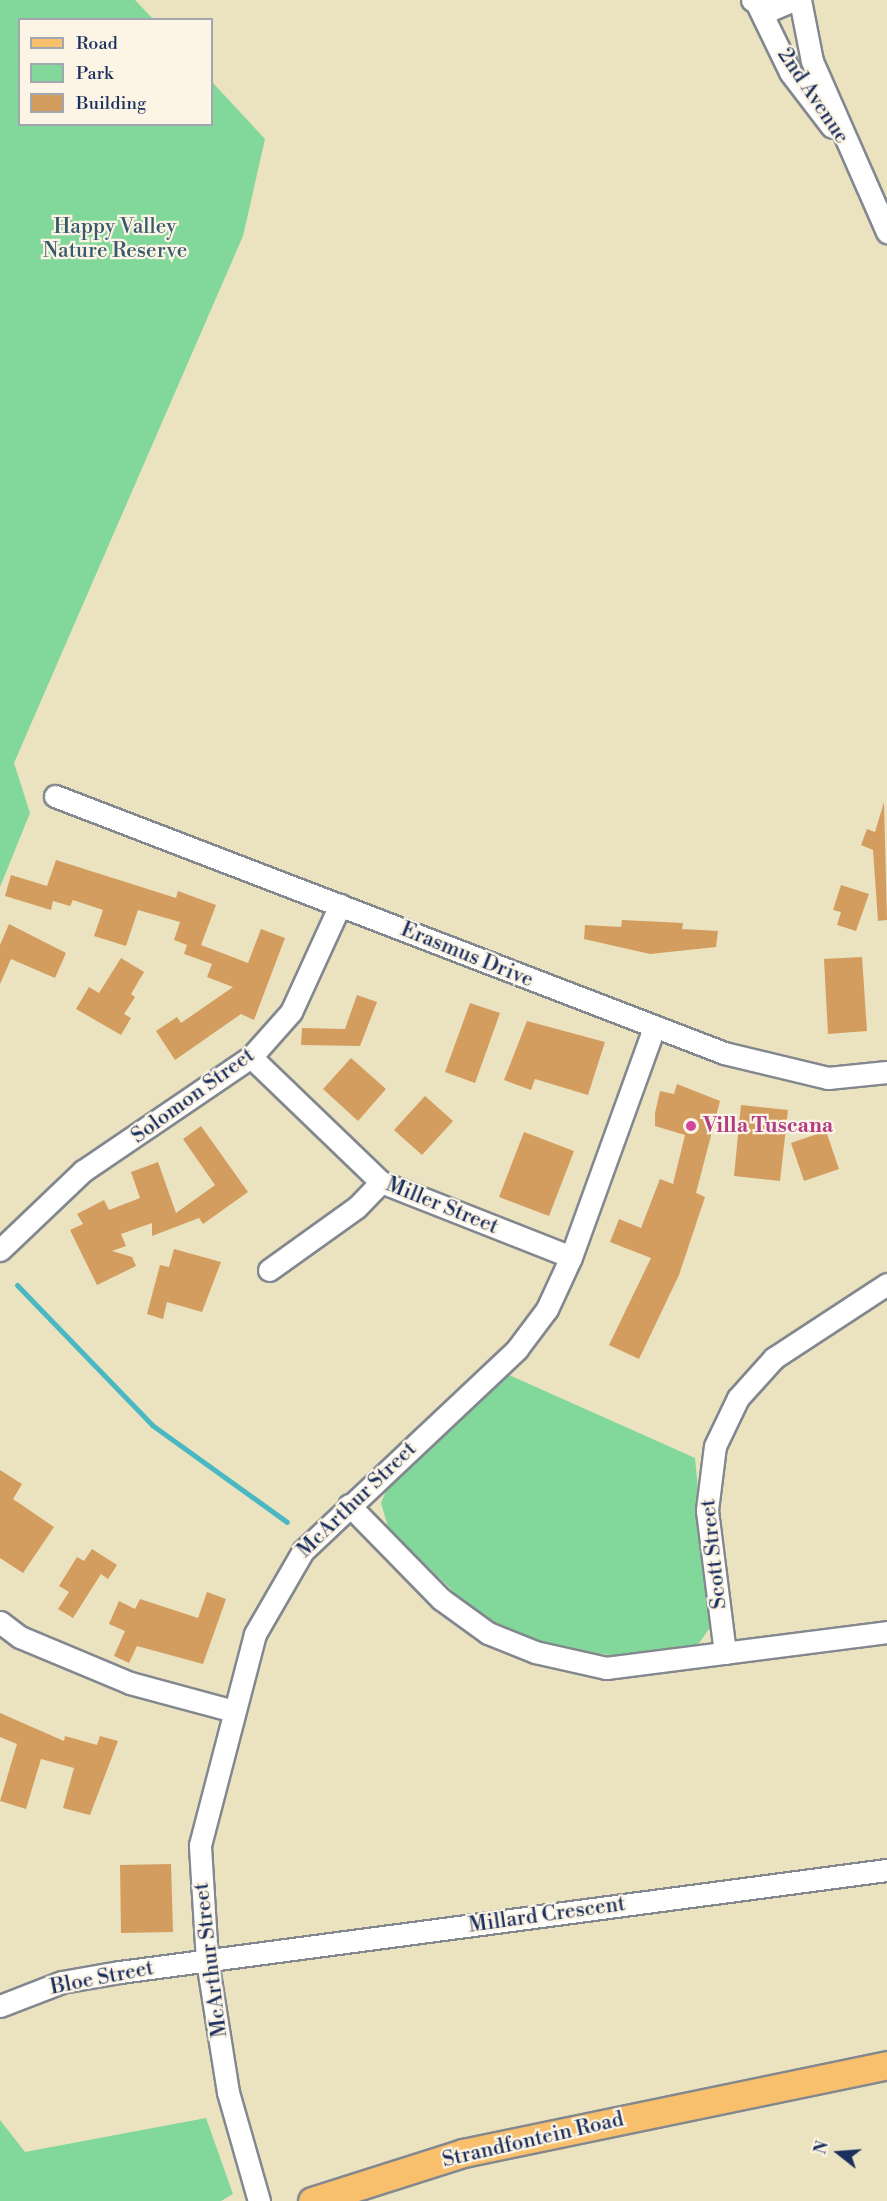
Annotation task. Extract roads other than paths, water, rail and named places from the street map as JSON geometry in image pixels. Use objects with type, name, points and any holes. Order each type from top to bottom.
[{"type":"main road","name":"Strandfontein Road","points":[[312,2201],[463,2153],[887,2065]]},
{"type":"main road","name":"Strandfontein Road","points":[[758,2091],[887,2081]]},
{"type":"street","name":"2nd Avenue","points":[[755,3],[777,10],[794,0]]},
{"type":"street","name":"2nd Avenue","points":[[800,0],[812,61],[887,232]]},
{"type":"street","name":"2nd Avenue","points":[[755,3],[790,72],[852,154]]},
{"type":"street","name":"Erasmus Drive","points":[[55,796],[340,904],[654,1028],[797,1073],[828,1078],[887,1072]]},
{"type":"street","name":"Solomon Street","points":[[0,1250],[83,1172],[251,1057],[291,1012],[340,904]]},
{"type":"street","name":"McArthur Street","points":[[259,2201],[228,2092],[207,1961],[200,1845],[234,1711],[270,1602],[303,1551],[349,1505],[517,1349],[547,1309],[571,1257],[654,1028]]},
{"type":"street","name":"Miller Street","points":[[251,1057],[381,1182],[571,1257]]},
{"type":"street","points":[[269,1270],[357,1207],[381,1182]]},
{"type":"street","name":"Scott Street","points":[[725,1653],[708,1510],[715,1446],[738,1398],[774,1358],[887,1284]]},
{"type":"street","points":[[349,1505],[441,1599],[488,1633],[535,1652],[606,1668],[887,1632]]},
{"type":"street","points":[[0,1622],[31,1642],[130,1683],[234,1711]]},
{"type":"street","name":"Millard Crescent","points":[[207,1961],[887,1870]]},
{"type":"street","name":"Bloe Street","points":[[0,2006],[62,1982],[207,1961]]},
{"type":"waterway","points":[[17,1285],[152,1425],[287,1522]]},
{"type":"place","name":"Villa Tuscana","points":[[691,1126]]},
{"type":"park label","name":"Happy Valley Nature Reserve","points":[[115,239]]}]
